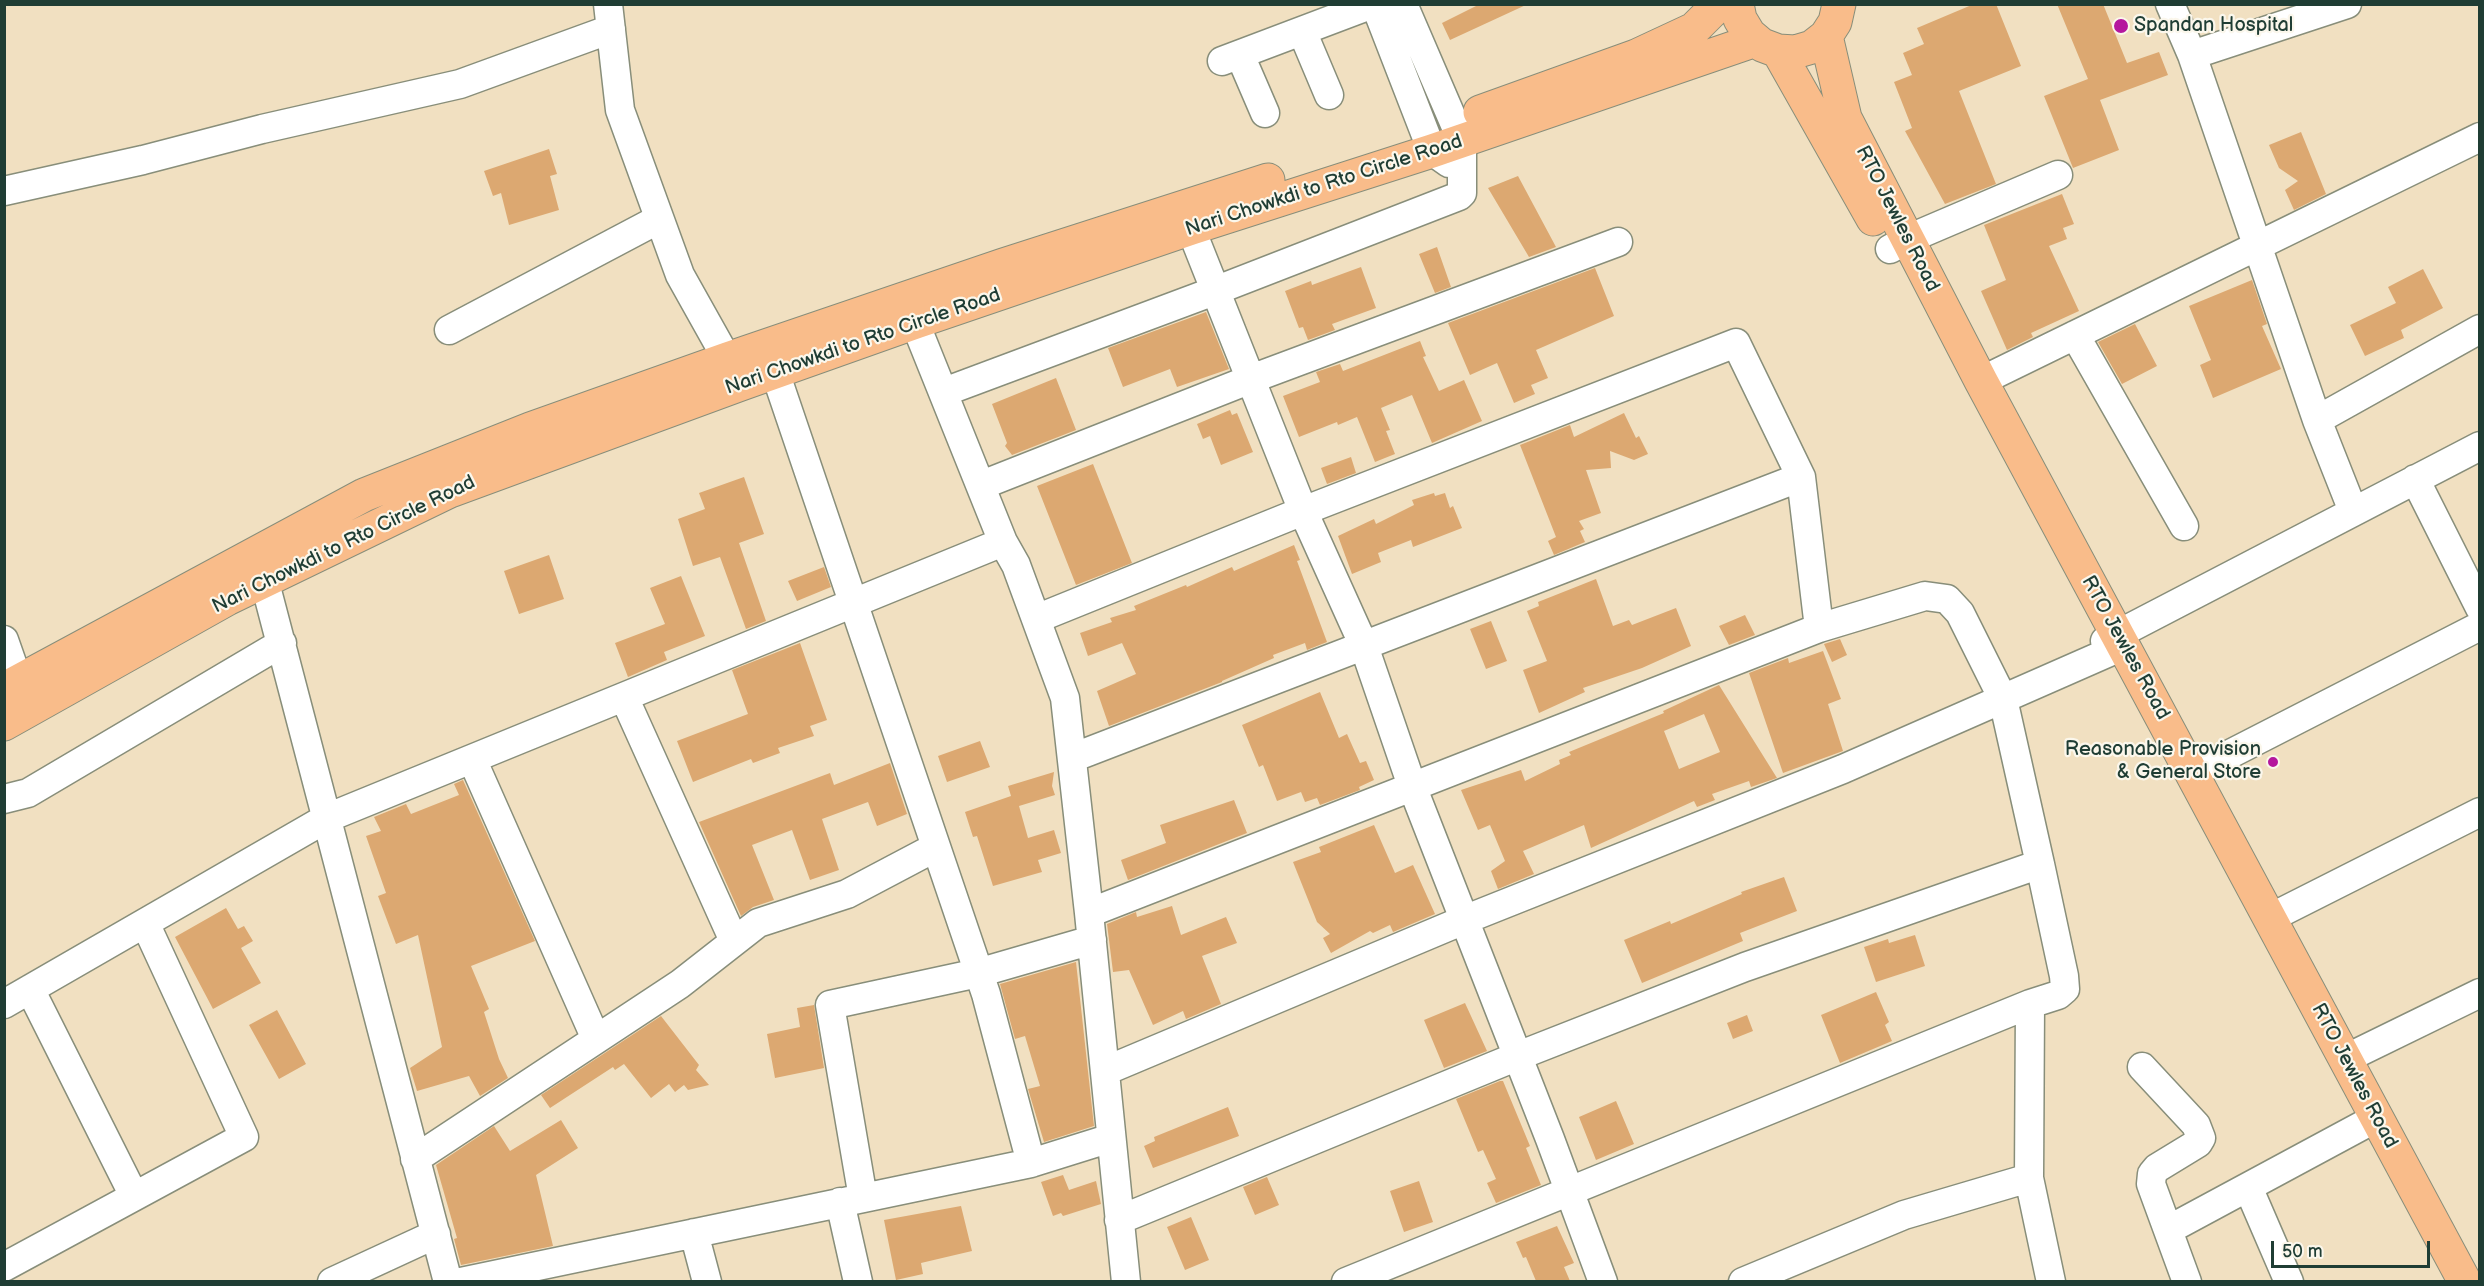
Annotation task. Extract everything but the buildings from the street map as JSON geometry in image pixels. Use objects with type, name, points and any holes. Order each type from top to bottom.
[{"type":"highway","points":[[1640,67],[1694,29],[1719,4]]},
{"type":"highway","name":"RTO Jewles Road","points":[[1737,4],[1740,19],[1749,34],[1767,46],[1899,244],[1981,381],[2363,1125],[2447,1281]]},
{"type":"highway","points":[[1826,36],[1835,22],[1839,4]]},
{"type":"highway","name":"Nari Chowkdi to Rto Circle Road","points":[[16,718],[227,599],[261,567],[450,491],[775,372],[911,310],[1187,218],[1447,143],[1554,97],[1640,67],[1767,46],[1795,52],[1812,46],[1826,36]]},
{"type":"highway","name":"RTO Jewles Road","points":[[1826,36],[1845,118],[1899,244],[1969,387],[2114,643],[2193,773],[2465,1281]]},
{"type":"highway","points":[[11,685],[261,567],[364,495],[530,429],[727,359],[911,310]]},
{"type":"street","points":[[1265,113],[1231,58],[1374,4],[1447,143]]},
{"type":"street","points":[[944,392],[1459,196],[1462,193],[1403,4]]},
{"type":"street","points":[[2170,4],[2192,55],[2317,420],[2353,512]]},
{"type":"street","points":[[2192,55],[2347,4]]},
{"type":"street","points":[[4,191],[144,160],[262,129],[460,84],[612,12],[620,110],[680,275],[727,359]]},
{"type":"street","points":[[1302,31],[1329,95]]},
{"type":"street","points":[[1981,381],[2480,136]]},
{"type":"street","points":[[1899,244],[2058,175]]},
{"type":"street","points":[[1187,218],[1304,511],[1364,646],[1412,786],[1603,1281]]},
{"type":"street","points":[[449,330],[659,219]]},
{"type":"street","points":[[982,485],[1251,379],[1618,242]]},
{"type":"street","points":[[911,310],[1003,542],[1016,565],[1065,698],[1091,927],[1126,1281]]},
{"type":"street","points":[[2317,420],[2480,329]]},
{"type":"street","points":[[2075,335],[2184,526]]},
{"type":"street","points":[[1036,619],[1304,511],[1736,342],[1801,477],[1819,628]]},
{"type":"street","points":[[775,372],[978,973],[1031,1163]]},
{"type":"street","points":[[1105,1071],[1464,920],[1843,769],[2003,699],[2114,643],[2353,512],[2480,446]]},
{"type":"street","points":[[1072,758],[1801,477]]},
{"type":"street","points":[[2415,479],[2480,608]]},
{"type":"street","points":[[4,1004],[327,818],[1003,542]]},
{"type":"street","points":[[261,567],[448,1281]]},
{"type":"street","points":[[858,1281],[830,1005],[978,973],[1091,927],[1412,786],[1819,628],[1925,596],[1947,599],[1960,613],[2003,699],[2065,989],[2058,995],[2030,1004],[1346,1281]]},
{"type":"street","points":[[2193,773],[2480,626]]},
{"type":"street","points":[[4,640],[16,718]]},
{"type":"street","points":[[4,800],[28,793],[282,643]]},
{"type":"street","points":[[624,697],[734,941]]},
{"type":"street","points":[[472,759],[596,1040]]},
{"type":"street","points":[[2270,918],[2480,812]]},
{"type":"street","points":[[415,1159],[680,984],[758,922],[847,894],[936,847]]},
{"type":"street","points":[[1119,1220],[1518,1056],[1745,966],[2040,864]]},
{"type":"street","points":[[4,1267],[244,1137],[145,922]]},
{"type":"street","points":[[30,989],[134,1196]]},
{"type":"street","points":[[2345,1059],[2480,993]]},
{"type":"street","points":[[2030,1004],[2029,1178],[2050,1281]]},
{"type":"street","points":[[2142,1067],[2196,1125],[2201,1138],[2198,1143],[2157,1168],[2152,1174],[2151,1184],[2187,1281]]},
{"type":"street","points":[[2168,1230],[2363,1125]]},
{"type":"street","points":[[461,1281],[1031,1163],[1111,1138]]},
{"type":"street","points":[[1743,1281],[1904,1215],[2029,1178]]},
{"type":"street","points":[[2248,1187],[2289,1281]]},
{"type":"street","points":[[694,1233],[707,1281]]},
{"type":"street","points":[[332,1281],[436,1234]]},
{"type":"place","name":"Spandan Hospital","points":[[2121,26]]},
{"type":"place","name":"Reasonable Provision & General Store","points":[[2273,762]]}]
